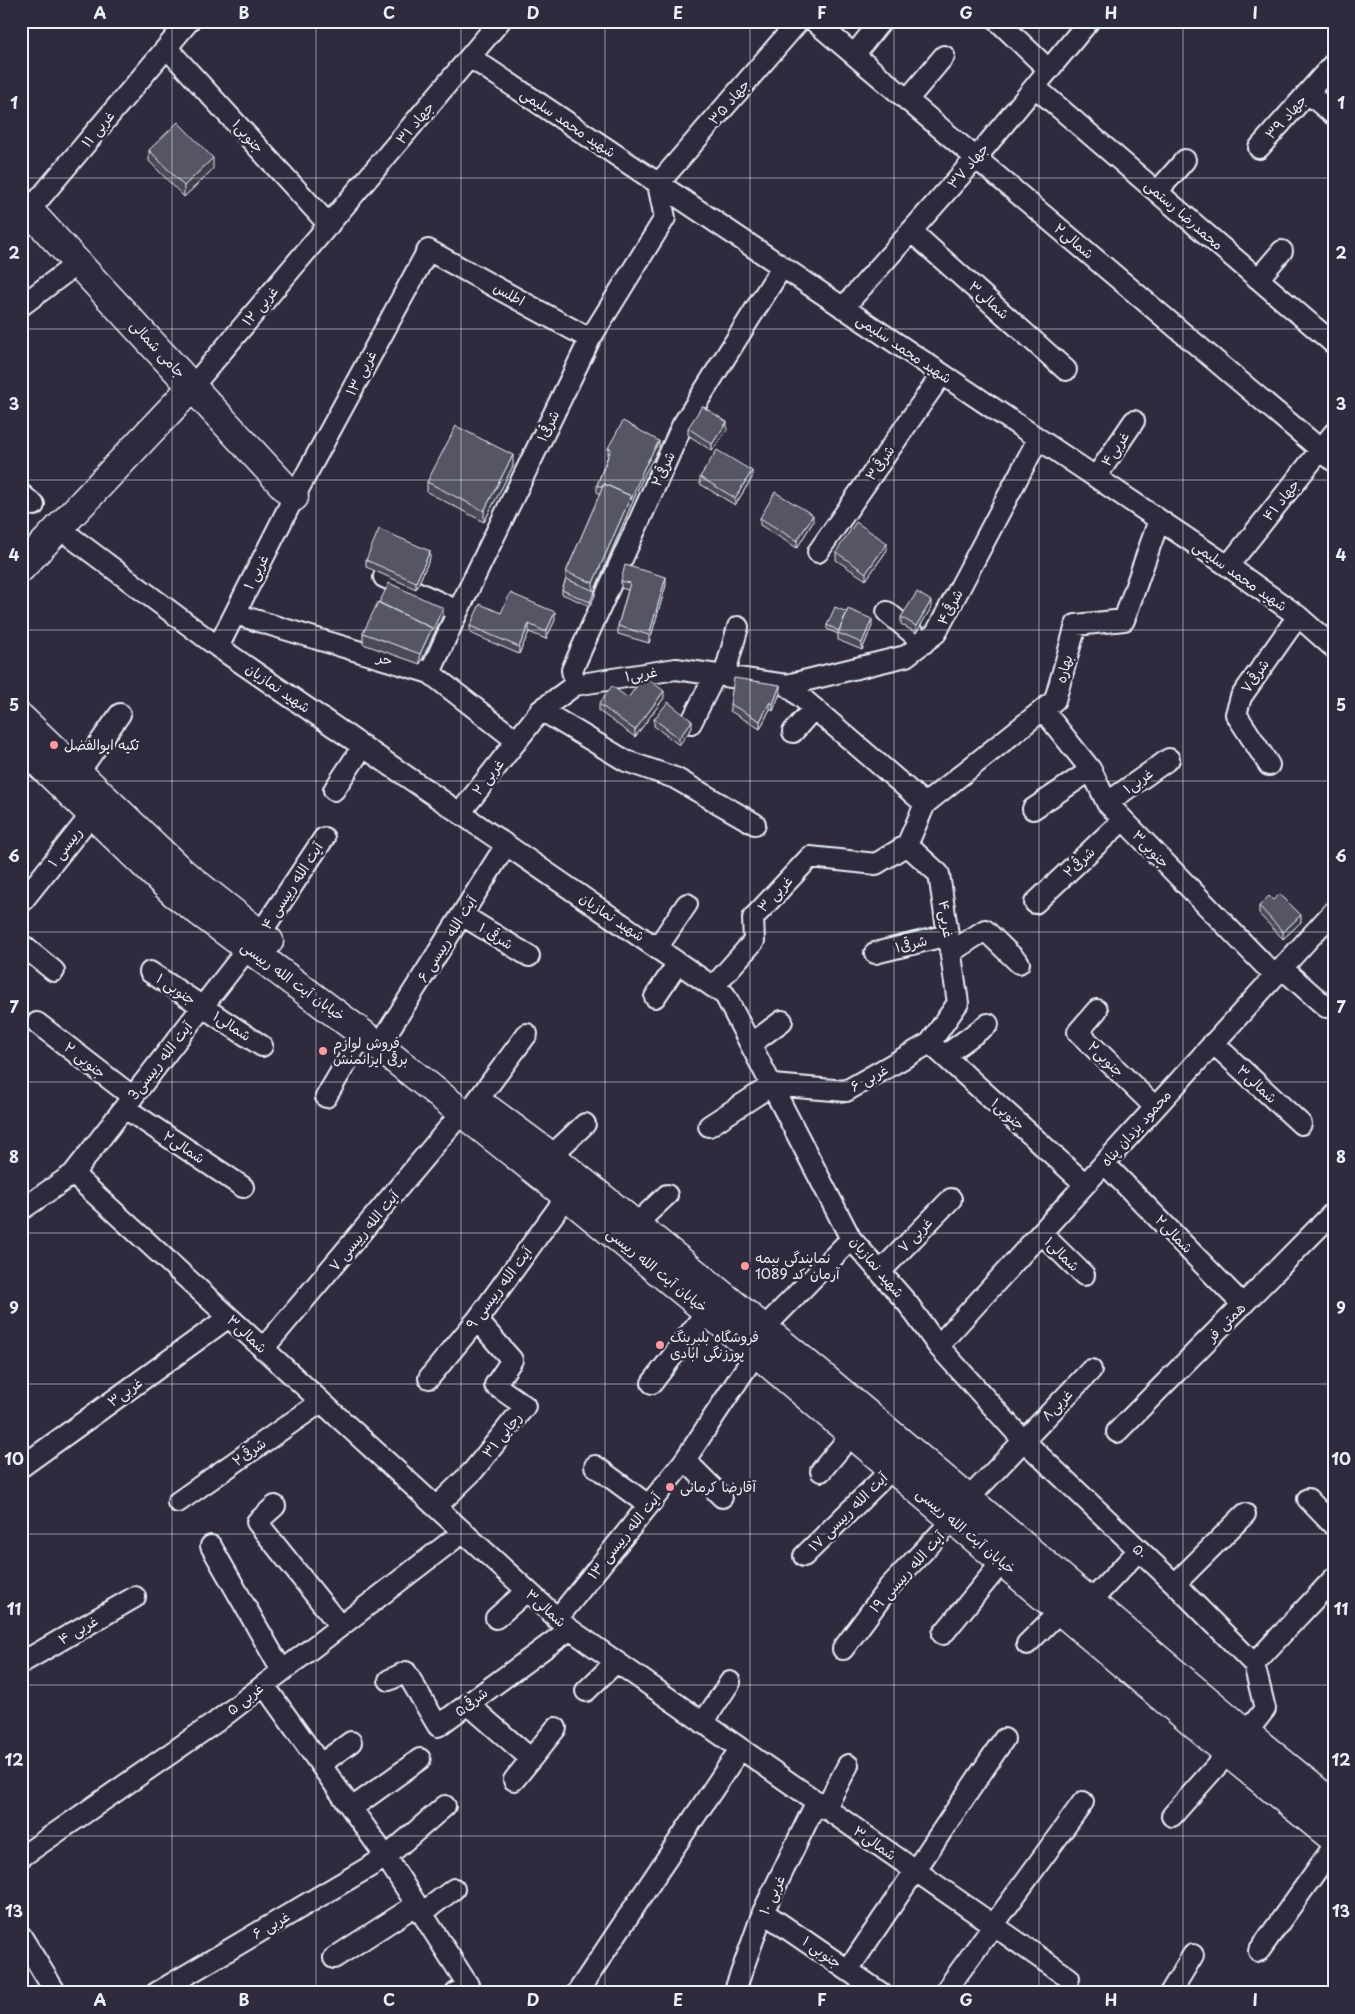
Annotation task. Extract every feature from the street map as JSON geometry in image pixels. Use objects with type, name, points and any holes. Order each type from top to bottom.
[{"type":"main road","name":"جامی شمالی","points":[[25,207],[294,497]]},
{"type":"main road","points":[[21,568],[192,387]]},
{"type":"main road","name":"خیابان آیت الله رییسی","points":[[21,718],[254,941]]},
{"type":"main road","name":"خیابان آیت الله رییسی","points":[[21,746],[174,893],[254,941],[375,1033],[470,1106],[567,1196],[707,1311],[759,1341]]},
{"type":"main road","name":"خیابان آیت الله رییسی","points":[[470,1106],[550,1156],[636,1225],[759,1341],[961,1509],[1090,1602],[1334,1805]]},
{"type":"main road","name":"خیابان آیت الله رییسی","points":[[860,1424],[892,1469],[961,1509],[1002,1562],[1334,1840]]},
{"type":"street","name":"غربی ۱۱","points":[[25,207],[189,21]]},
{"type":"street","name":"جهاد ۳۱","points":[[329,225],[500,21]]},
{"type":"street","name":"جهاد ۳۵","points":[[658,184],[799,21]]},
{"type":"street","name":"شمالی۲","points":[[814,21],[1327,455]]},
{"type":"street","points":[[854,55],[881,21]]},
{"type":"street","points":[[998,21],[1049,70]]},
{"type":"street","name":"جهاد ۳۷","points":[[843,308],[976,158],[1089,21]]},
{"type":"street","name":"جنوبی۱","points":[[167,48],[329,225]]},
{"type":"street","points":[[907,100],[944,56]]},
{"type":"street","name":"شهید محمد سلیمی","points":[[470,57],[1228,566],[1298,616],[1334,648]]},
{"type":"street","name":"جهاد ۳۹","points":[[1259,148],[1334,63]]},
{"type":"street","name":"محمدرضا رستمی","points":[[1035,87],[1334,344]]},
{"type":"street","points":[[1308,93],[1334,115]]},
{"type":"street","points":[[1157,192],[1184,160]]},
{"type":"street","name":"شرقی۱","points":[[430,673],[458,611],[590,339],[665,218],[658,184]]},
{"type":"street","name":"غربی ۱۲","points":[[192,387],[329,225]]},
{"type":"street","name":"شمالی۳","points":[[911,231],[1066,370]]},
{"type":"street","name":"اطلس","points":[[428,250],[590,339]]},
{"type":"street","name":"غربی ۱۳","points":[[294,497],[428,250]]},
{"type":"street","points":[[1258,279],[1282,252]]},
{"type":"street","points":[[21,306],[78,263]]},
{"type":"street","name":"شرقی۲","points":[[575,685],[572,670],[682,426],[782,267]]},
{"type":"street","name":"شرقی۳","points":[[818,552],[942,374]]},
{"type":"street","name":"غربی۴","points":[[1096,477],[1134,421]]},
{"type":"street","name":"جهاد ۴۱","points":[[1228,566],[1327,455],[1334,433]]},
{"type":"street","name":"شرقی۴","points":[[787,685],[906,656],[936,633],[1038,439]]},
{"type":"street","name":"غربی ۱","points":[[218,647],[294,497]]},
{"type":"street","name":"بهاره","points":[[925,804],[1055,700],[1076,625],[1124,620],[1159,520]]},
{"type":"street","name":"شهید نمازیان","points":[[59,528],[218,647],[725,995],[852,1239],[908,1304],[938,1346],[1023,1440]]},
{"type":"street","points":[[384,577],[458,611]]},
{"type":"street","points":[[887,612],[924,643]]},
{"type":"street","name":"حر","points":[[235,614],[430,673],[517,740]]},
{"type":"street","name":"شرقی۷","points":[[1269,765],[1236,714],[1241,697],[1298,616]]},
{"type":"street","points":[[691,723],[720,676],[738,627]]},
{"type":"street","name":"غربی۱","points":[[517,740],[540,710],[575,685],[676,669],[787,685]]},
{"type":"street","points":[[787,685],[925,804],[907,845]]},
{"type":"street","points":[[793,732],[814,708]]},
{"type":"street","points":[[540,710],[626,760],[675,778],[755,824]]},
{"type":"street","name":"جنوبی۳","points":[[1043,710],[1091,770],[1107,803],[1123,820],[1278,972],[1326,1008]]},
{"type":"street","points":[[78,773],[120,714]]},
{"type":"street","name":"غربی ۲","points":[[460,813],[517,740]]},
{"type":"street","points":[[334,790],[363,746]]},
{"type":"street","name":"غربی۱","points":[[1107,803],[1169,758]]},
{"type":"street","points":[[1032,809],[1091,770]]},
{"type":"street","name":"رییسی ۱","points":[[21,903],[91,814]]},
{"type":"street","name":"شرقی۲","points":[[1034,903],[1123,820]]},
{"type":"street","name":"آیت الله رییسی ۴","points":[[254,941],[324,838]]},
{"type":"street","name":"آیت الله رییسی ۶","points":[[326,1098],[462,915],[506,845]]},
{"type":"street","name":"غربی۴","points":[[907,845],[939,874],[958,1003],[937,1050]]},
{"type":"street","name":"غربی ۳","points":[[713,987],[754,941],[753,918],[810,857],[876,864],[907,845]]},
{"type":"street","points":[[656,948],[687,904]]},
{"type":"street","name":"محمود یزدان پناه","points":[[938,1346],[1334,911]]},
{"type":"street","name":"شرقی ۱","points":[[462,915],[529,956]]},
{"type":"street","points":[[949,944],[985,930],[1019,963]]},
{"type":"street","name":"آیت الله رییسی3","points":[[21,1210],[73,1174],[254,941]]},
{"type":"street","points":[[21,944],[54,971]]},
{"type":"street","name":"شرقی۱","points":[[875,953],[949,944]]},
{"type":"street","points":[[655,997],[678,963]]},
{"type":"street","name":"جنوبی ۱","points":[[150,972],[202,1007]]},
{"type":"street","name":"شمالی۱","points":[[202,1007],[262,1046]]},
{"type":"street","name":"جنوبی۲","points":[[1097,1010],[1078,1032],[1155,1107]]},
{"type":"street","points":[[751,1044],[782,1021]]},
{"type":"street","name":"جنوبی ۲","points":[[37,1023],[129,1102]]},
{"type":"street","points":[[937,1050],[988,1024]]},
{"type":"street","name":"آیت الله رییسی ۷","points":[[263,1348],[470,1106],[527,1034]]},
{"type":"street","name":"شمالی۳","points":[[1213,1043],[1301,1124]]},
{"type":"street","name":"جنوبی۱","points":[[937,1050],[1085,1184]]},
{"type":"street","name":"غربی ۶","points":[[772,1085],[846,1092],[937,1050]]},
{"type":"street","points":[[709,1126],[772,1085]]},
{"type":"street","name":"شمالی۲","points":[[129,1102],[243,1187]]},
{"type":"street","points":[[550,1156],[585,1124]]},
{"type":"street","name":"شمالی۲","points":[[1104,1163],[1243,1305]]},
{"type":"street","name":"شمالی۳","points":[[73,1174],[564,1624],[1070,1978]]},
{"type":"street","points":[[636,1225],[667,1195]]},
{"type":"street","name":"آیت الله رییسی ۹","points":[[429,1378],[477,1320],[567,1196]]},
{"type":"street","name":"غربی ۷","points":[[880,1272],[951,1199]]},
{"type":"street","name":"همتی فر","points":[[1118,1432],[1334,1212]]},
{"type":"street","name":"شمالی۱","points":[[1041,1233],[1084,1275]]},
{"type":"street","name":"آیت الله رییسی ۱۳","points":[[564,1624],[648,1506],[685,1460],[759,1341],[852,1239]]},
{"type":"street","points":[[652,1383],[707,1311]]},
{"type":"street","name":"غربی۳","points":[[21,1467],[229,1317]]},
{"type":"street","name":"رجایی ۳۱","points":[[436,1507],[473,1471],[526,1406],[495,1385],[512,1360],[477,1320]]},
{"type":"street","name":"غربی۸","points":[[961,1509],[1023,1440],[1091,1370]]},
{"type":"street","name":"شرقی۲","points":[[178,1502],[321,1402]]},
{"type":"street","points":[[821,1471],[860,1424]]},
{"type":"street","name":"۵۰","points":[[1023,1440],[1175,1584],[1254,1664]]},
{"type":"street","points":[[685,1460],[722,1497]]},
{"type":"street","points":[[595,1466],[648,1506]]},
{"type":"street","name":"آیت الله رییسی ۱۷","points":[[804,1556],[892,1469]]},
{"type":"street","points":[[1308,1499],[1334,1526]]},
{"type":"street","points":[[275,1506],[257,1522],[340,1626]]},
{"type":"street","name":"آیت الله رییسی ۱۹","points":[[843,1648],[889,1587],[961,1509]]},
{"type":"street","points":[[1175,1584],[1245,1514]]},
{"type":"street","name":"غربی ۵","points":[[21,1857],[216,1722],[463,1532]]},
{"type":"street","points":[[211,1546],[282,1671]]},
{"type":"street","points":[[1090,1602],[1138,1550]]},
{"type":"street","points":[[943,1634],[1002,1562]]},
{"type":"street","points":[[1246,1733],[1265,1709],[1254,1664],[1334,1578]]},
{"type":"street","points":[[496,1618],[527,1591]]},
{"type":"street","name":"غربی ۴","points":[[21,1663],[135,1596]]},
{"type":"street","points":[[1027,1644],[1061,1610]]},
{"type":"street","name":"شرقی۵","points":[[389,1680],[406,1672],[438,1726],[468,1704],[564,1624]]},
{"type":"street","points":[[586,1691],[616,1662]]},
{"type":"street","points":[[703,1723],[730,1682]]},
{"type":"street","points":[[264,1685],[386,1857],[419,1909],[462,1989]]},
{"type":"street","points":[[468,1704],[531,1759]]},
{"type":"street","points":[[514,1780],[556,1728]]},
{"type":"street","points":[[848,1970],[1004,1739]]},
{"type":"street","points":[[321,1764],[352,1742]]},
{"type":"street","points":[[577,1993],[740,1748]]},
{"type":"street","points":[[1172,1816],[1228,1753]]},
{"type":"street","points":[[352,1808],[420,1759]]},
{"type":"street","name":"غربی ۱۰","points":[[734,1993],[763,1912],[821,1805],[848,1765]]},
{"type":"street","points":[[944,1993],[1084,1802]]},
{"type":"street","name":"غربی ۶","points":[[156,1993],[386,1857],[445,1806]]},
{"type":"street","points":[[1258,1951],[1334,1846]]},
{"type":"street","points":[[334,1958],[454,1889]]},
{"type":"street","name":"جنوبی ۱","points":[[763,1912],[881,1993]]},
{"type":"street","points":[[21,1936],[56,1993]]},
{"type":"street","points":[[1170,1993],[1192,1955]]},
{"type":"building","points":[[178,122],[213,158],[184,186],[149,150]]},
{"type":"building","points":[[702,406],[727,422],[712,444],[688,428]]},
{"type":"building","points":[[623,421],[659,441],[644,468],[631,500],[631,496],[604,484],[602,487],[597,485],[611,449],[608,448]]},
{"type":"building","points":[[456,426],[513,455],[484,511],[427,482]]},
{"type":"building","points":[[717,450],[752,471],[735,498],[700,477]]},
{"type":"building","points":[[604,484],[631,496],[593,583],[566,572]]},
{"type":"building","points":[[775,492],[813,515],[797,541],[760,518]]},
{"type":"building","points":[[856,522],[887,543],[866,573],[836,552]]},
{"type":"building","points":[[379,529],[430,551],[416,582],[366,560]]},
{"type":"building","points":[[625,565],[666,577],[649,635],[618,626],[630,583],[621,581]]},
{"type":"building","points":[[566,579],[595,591],[590,602],[562,590]]},
{"type":"building","points":[[389,583],[443,608],[432,631],[432,628],[379,603]]},
{"type":"building","points":[[917,592],[931,601],[916,626],[901,617]]},
{"type":"building","points":[[510,593],[555,612],[546,632],[529,624],[519,647],[470,626],[480,604],[501,613]]},
{"type":"building","points":[[378,602],[432,628],[420,654],[363,633]]},
{"type":"building","points":[[835,607],[847,612],[839,631],[827,625]]},
{"type":"building","points":[[848,609],[872,619],[862,643],[838,633]]},
{"type":"building","points":[[644,676],[664,691],[635,730],[599,704],[612,686],[628,698]]},
{"type":"building","points":[[734,678],[780,685],[773,704],[770,702],[760,721],[730,704]]},
{"type":"building","points":[[668,702],[692,721],[679,738],[654,719]]},
{"type":"building","points":[[1280,894],[1301,915],[1283,932],[1259,906],[1269,896],[1273,900]]},
{"type":"place","name":"تکیه ابوالفضل","points":[[54,745]]},
{"type":"place","name":"فروش لوازم برقی ایرانمنش","points":[[323,1051]]},
{"type":"place","name":"نمایندگی بیمه آرمان کد 1089","points":[[745,1266]]},
{"type":"place","name":"فروشگاه بلبرینگ پورزنگی ابادی","points":[[660,1345]]},
{"type":"place","name":"آقارضا کرمانی","points":[[670,1487]]}]
